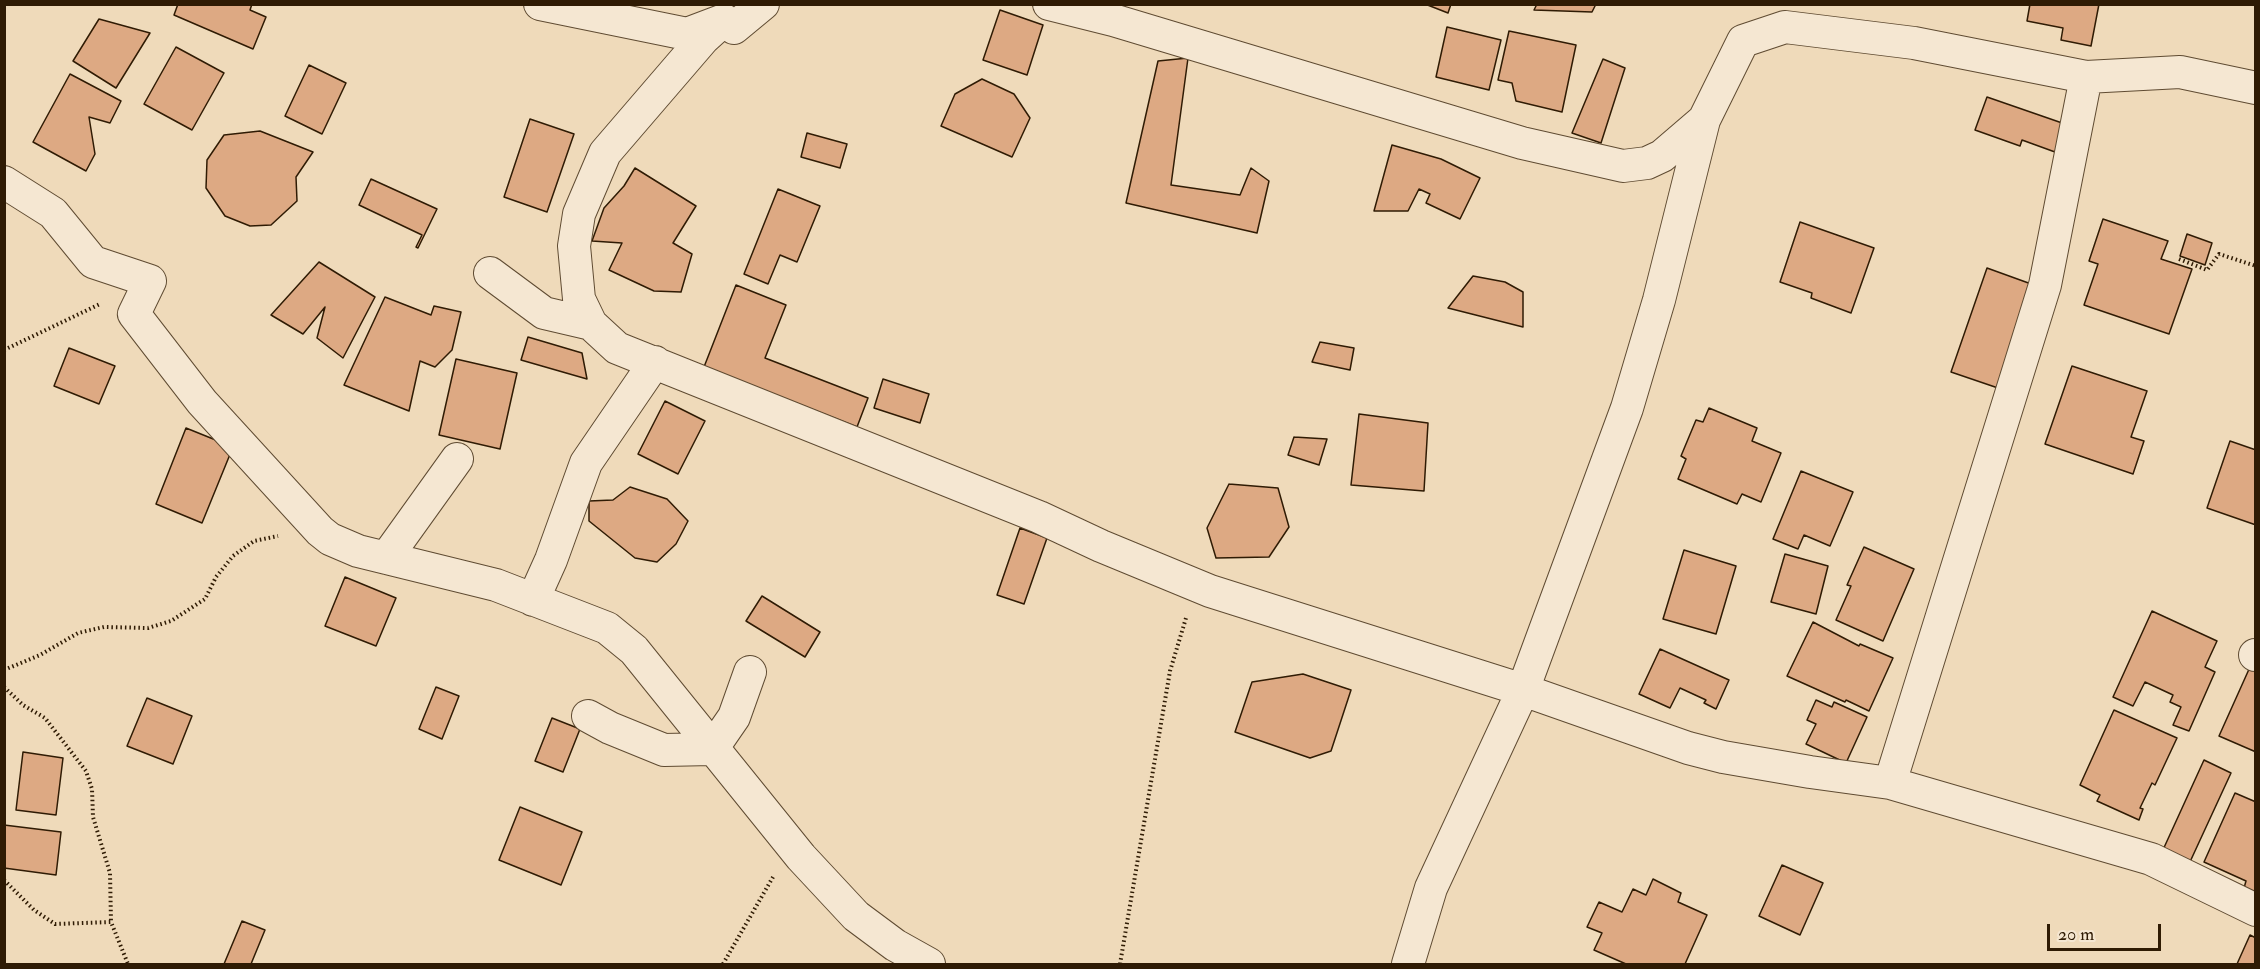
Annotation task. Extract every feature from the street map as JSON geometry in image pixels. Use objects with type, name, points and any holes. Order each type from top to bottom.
[{"type":"street","points":[[540,4],[687,34],[724,20]]},
{"type":"street","points":[[724,20],[734,28],[763,4]]},
{"type":"street","points":[[1049,4],[1114,12],[1522,143],[1623,166],[1647,163],[1662,156],[1704,120]]},
{"type":"street","points":[[724,20],[703,39],[605,153],[579,214],[574,246],[579,299],[591,324],[617,348],[832,432],[920,471],[1039,517],[1101,546],[1195,585],[1279,614],[1522,690],[1688,748],[1723,757],[1809,772],[1890,783],[2151,859],[2256,910]]},
{"type":"street","points":[[1408,964],[1431,888],[1522,690],[1627,408],[1659,300],[1704,120],[1743,41],[1785,27],[1914,43],[2086,77],[2180,72],[2256,88]]},
{"type":"street","points":[[1890,783],[2045,285],[2086,77]]},
{"type":"street","points":[[4,182],[53,213],[93,262],[150,281],[134,315],[202,402],[320,531],[344,546],[496,585],[607,628],[634,650],[792,845],[856,916],[895,945],[929,964]]},
{"type":"street","points":[[490,273],[544,313],[591,324]]},
{"type":"street","points":[[533,600],[551,560],[586,463],[655,362]]},
{"type":"street","points":[[386,558],[457,459]]},
{"type":"street","points":[[712,749],[734,717],[750,672]]},
{"type":"street","points":[[588,716],[610,728],[664,750],[712,749]]},
{"type":"path","points":[[2179,259],[2207,270],[2219,254],[2256,266]]},
{"type":"path","points":[[4,350],[150,281]]},
{"type":"path","points":[[4,670],[40,655],[78,633],[104,627],[148,628],[171,621],[205,599],[216,577],[233,556],[254,541],[285,534],[320,531]]},
{"type":"path","points":[[1120,964],[1170,670],[1195,585]]},
{"type":"path","points":[[4,687],[23,705],[45,718],[86,771],[92,789],[93,817],[110,873],[111,922],[128,964]]},
{"type":"path","points":[[723,964],[792,845]]},
{"type":"path","points":[[4,880],[34,910],[55,924],[111,922]]},
{"type":"building","points":[[178,4],[252,4],[250,10],[266,17],[253,49],[174,15]]},
{"type":"building","points":[[1425,4],[1451,4],[1448,13]]},
{"type":"building","points":[[1537,4],[1596,4],[1592,12],[1534,10]]},
{"type":"building","points":[[2030,4],[2099,4],[2091,46],[2061,40],[2063,28],[2027,21]]},
{"type":"building","points":[[1000,10],[1043,25],[1027,75],[983,60]]},
{"type":"building","points":[[99,19],[150,33],[116,88],[73,61]]},
{"type":"building","points":[[1447,27],[1501,40],[1489,90],[1436,77]]},
{"type":"building","points":[[1509,31],[1576,45],[1562,112],[1516,101],[1512,83],[1498,80]]},
{"type":"building","points":[[176,47],[224,73],[192,130],[144,104]]},
{"type":"building","points":[[1188,58],[1171,185],[1240,195],[1251,168],[1269,181],[1257,233],[1126,203],[1158,61]]},
{"type":"building","points":[[1603,59],[1625,68],[1601,143],[1572,133]]},
{"type":"building","points":[[309,65],[346,83],[322,134],[285,116]]},
{"type":"building","points":[[70,74],[121,101],[110,123],[89,117],[95,154],[86,171],[33,142]]},
{"type":"building","points":[[982,79],[1014,94],[1030,118],[1012,157],[941,126],[955,94]]},
{"type":"building","points":[[1987,97],[2065,124],[2055,152],[2022,140],[2020,146],[1975,130]]},
{"type":"building","points":[[530,119],[574,134],[547,212],[504,197]]},
{"type":"building","points":[[260,131],[313,152],[296,177],[297,201],[271,225],[250,226],[225,216],[206,188],[207,160],[224,135]]},
{"type":"building","points":[[807,133],[847,144],[840,168],[801,157]]},
{"type":"building","points":[[1392,145],[1441,159],[1480,178],[1460,219],[1426,203],[1430,194],[1419,189],[1408,211],[1374,211]]},
{"type":"building","points":[[635,168],[696,206],[673,243],[692,254],[681,292],[654,291],[609,270],[622,243],[592,241],[604,208],[624,186]]},
{"type":"building","points":[[371,179],[437,209],[418,248],[416,247],[422,235],[359,205]]},
{"type":"building","points":[[778,189],[820,206],[797,262],[780,255],[768,284],[744,274]]},
{"type":"building","points":[[2103,219],[2168,241],[2161,259],[2192,269],[2169,334],[2084,305],[2098,264],[2089,261]]},
{"type":"building","points":[[1800,222],[1874,248],[1851,313],[1811,298],[1812,293],[1780,282]]},
{"type":"building","points":[[2187,234],[2212,243],[2205,265],[2180,256]]},
{"type":"building","points":[[319,262],[375,297],[343,358],[317,338],[325,307],[303,334],[271,315]]},
{"type":"building","points":[[1987,268],[2034,285],[1998,388],[1951,372]]},
{"type":"building","points":[[1473,276],[1505,282],[1523,292],[1523,327],[1448,308]]},
{"type":"building","points":[[736,285],[786,305],[765,358],[868,398],[857,427],[704,367]]},
{"type":"building","points":[[385,297],[431,315],[434,306],[461,312],[452,350],[435,367],[420,361],[409,411],[344,385]]},
{"type":"building","points":[[528,337],[582,353],[587,379],[521,360]]},
{"type":"building","points":[[1320,342],[1354,348],[1350,370],[1312,362]]},
{"type":"building","points":[[69,348],[115,366],[99,404],[54,386]]},
{"type":"building","points":[[456,359],[517,373],[500,449],[439,435]]},
{"type":"building","points":[[2072,366],[2147,391],[2131,437],[2144,441],[2133,474],[2045,444]]},
{"type":"building","points":[[883,379],[929,394],[920,423],[874,408]]},
{"type":"building","points":[[665,401],[705,421],[678,474],[638,454]]},
{"type":"building","points":[[1709,408],[1757,428],[1752,441],[1781,453],[1761,502],[1742,494],[1737,504],[1678,479],[1686,459],[1681,456],[1696,420],[1703,422]]},
{"type":"building","points":[[1359,414],[1428,423],[1424,491],[1351,485]]},
{"type":"building","points":[[186,428],[233,447],[202,523],[156,504]]},
{"type":"building","points":[[1294,437],[1327,439],[1319,465],[1288,455]]},
{"type":"building","points":[[2230,441],[2256,450],[2256,525],[2207,508]]},
{"type":"building","points":[[1801,471],[1853,492],[1830,546],[1804,535],[1798,549],[1773,539]]},
{"type":"building","points":[[1229,484],[1278,488],[1289,527],[1269,557],[1216,558],[1207,528]]},
{"type":"building","points":[[630,487],[667,499],[688,521],[676,544],[657,562],[635,558],[589,521],[589,501],[613,500]]},
{"type":"building","points":[[1020,528],[1047,538],[1024,604],[997,595]]},
{"type":"building","points":[[1864,547],[1914,569],[1883,641],[1836,620],[1851,586],[1847,585]]},
{"type":"building","points":[[1684,550],[1736,566],[1716,634],[1663,619]]},
{"type":"building","points":[[1785,554],[1828,566],[1816,614],[1771,602]]},
{"type":"building","points":[[345,577],[396,598],[376,646],[325,626]]},
{"type":"building","points":[[762,596],[820,632],[805,657],[746,621]]},
{"type":"building","points":[[2152,611],[2217,641],[2205,667],[2215,672],[2189,731],[2173,725],[2181,707],[2170,702],[2173,695],[2145,682],[2133,706],[2113,697]]},
{"type":"building","points":[[1813,622],[1859,646],[1860,644],[1893,658],[1869,711],[1787,676]]},
{"type":"building","points":[[1660,649],[1729,680],[1716,709],[1704,703],[1706,700],[1680,688],[1670,708],[1639,694]]},
{"type":"building","points":[[2250,667],[2256,670],[2256,752],[2219,736]]},
{"type":"building","points":[[1303,674],[1351,690],[1331,751],[1310,758],[1235,732],[1252,682]]},
{"type":"building","points":[[436,687],[459,696],[442,739],[419,729]]},
{"type":"building","points":[[147,698],[192,716],[173,764],[127,746]]},
{"type":"building","points":[[1816,700],[1832,707],[1834,702],[1867,717],[1846,763],[1806,744],[1816,724],[1807,720]]},
{"type":"building","points":[[2114,710],[2177,738],[2155,785],[2152,783],[2140,808],[2143,809],[2139,820],[2097,801],[2100,795],[2080,785]]},
{"type":"building","points":[[552,718],[580,729],[563,772],[535,761]]},
{"type":"building","points":[[23,752],[63,758],[56,815],[16,810]]},
{"type":"building","points":[[2204,760],[2231,773],[2189,864],[2162,852]]},
{"type":"building","points":[[2235,793],[2256,802],[2256,893],[2244,888],[2246,881],[2204,862]]},
{"type":"building","points":[[520,807],[582,832],[561,885],[499,860]]},
{"type":"building","points":[[4,825],[61,832],[56,875],[4,868]]},
{"type":"building","points":[[1782,865],[1823,883],[1800,935],[1759,916]]},
{"type":"building","points":[[1653,879],[1681,893],[1678,902],[1707,915],[1685,964],[1626,964],[1594,950],[1602,933],[1587,927],[1599,902],[1622,912],[1633,889],[1646,895]]},
{"type":"building","points":[[242,921],[265,930],[251,964],[224,964]]},
{"type":"building","points":[[2250,935],[2256,938],[2256,964],[2237,964]]}]
